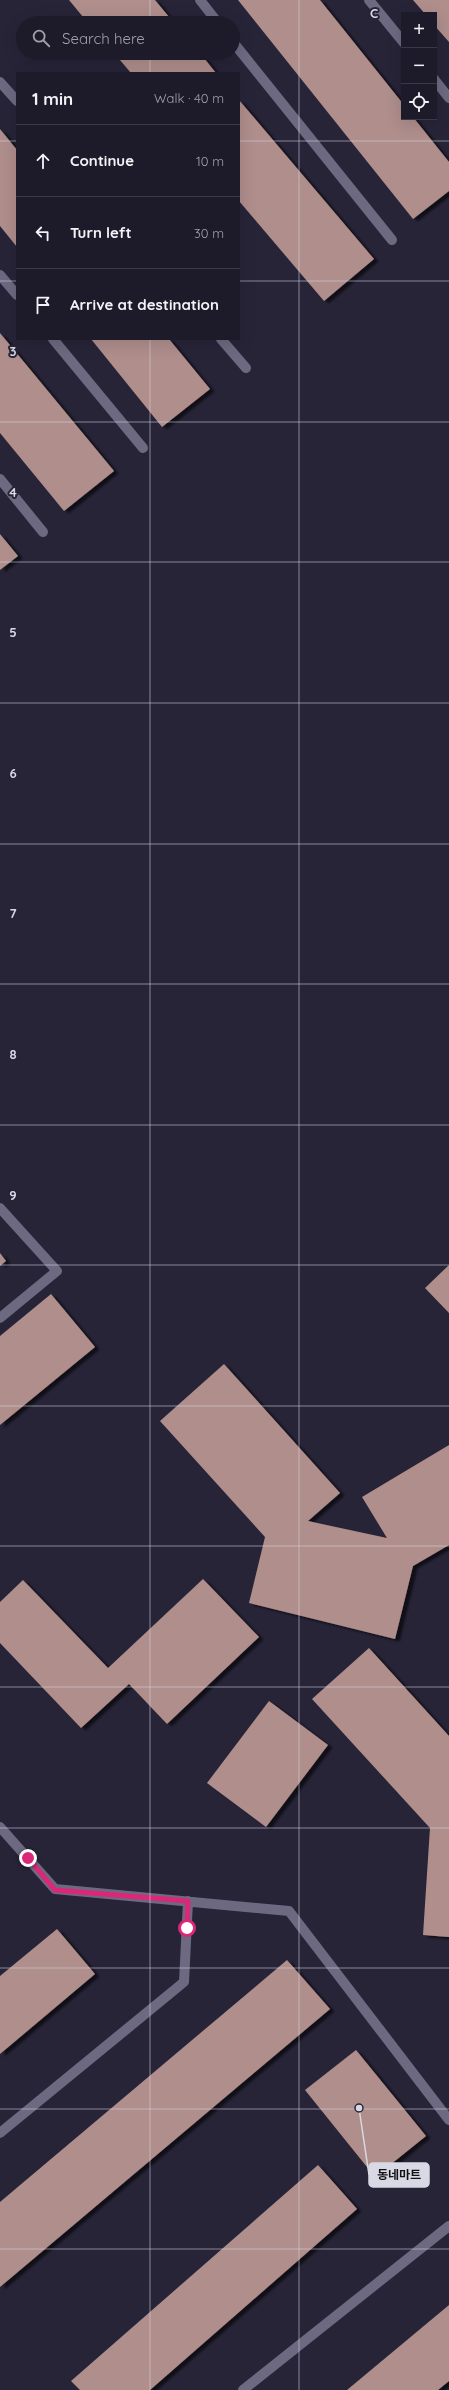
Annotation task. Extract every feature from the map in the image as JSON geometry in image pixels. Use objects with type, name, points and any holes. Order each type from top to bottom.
[{"type":"lane","points":[[200,0],[213,16]]},
{"type":"lane","points":[[369,0],[401,38]]},
{"type":"lane","points":[[240,51],[392,240]]},
{"type":"lane","points":[[0,82],[16,100]]},
{"type":"lane","points":[[437,83],[449,98]]},
{"type":"lane","points":[[0,275],[16,294]]},
{"type":"lane","points":[[54,340],[143,448]]},
{"type":"lane","points":[[222,340],[246,368]]},
{"type":"lane","points":[[0,479],[43,532]]},
{"type":"lane","points":[[0,1208],[57,1271],[0,1318]]},
{"type":"lane","points":[[0,1827],[55,1890],[289,1911],[449,2120]]},
{"type":"lane","points":[[0,2133],[184,1982],[188,1901]]},
{"type":"lane","points":[[243,2390],[449,2226]]},
{"type":"building","points":[[69,0],[155,0],[168,16],[82,16]]},
{"type":"building","points":[[238,0],[320,0],[401,101],[401,120],[415,120],[449,162],[449,191],[413,219]]},
{"type":"building","points":[[413,0],[449,0],[449,42],[437,28],[437,12],[423,12]]},
{"type":"building","points":[[120,60],[206,60],[215,72],[130,72]]},
{"type":"building","points":[[240,101],[374,259],[324,301],[240,202]]},
{"type":"building","points":[[0,129],[16,149],[16,246],[0,226]]},
{"type":"building","points":[[0,333],[114,471],[64,511],[0,433]]},
{"type":"building","points":[[92,340],[170,340],[210,389],[162,427]]},
{"type":"building","points":[[0,534],[18,556],[0,570]]},
{"type":"building","points":[[0,1253],[6,1261],[0,1266]]},
{"type":"building","points":[[449,1265],[449,1313],[425,1288]]},
{"type":"building","points":[[51,1294],[95,1347],[0,1425],[0,1336]]},
{"type":"building","points":[[224,1364],[340,1493],[308,1521],[387,1538],[362,1497],[449,1445],[449,1545],[413,1566],[395,1639],[249,1603],[265,1537],[160,1421]]},
{"type":"building","points":[[203,1579],[259,1637],[167,1724],[129,1684],[81,1728],[0,1643],[0,1602],[23,1580],[108,1668]]},
{"type":"building","points":[[369,1648],[449,1736],[449,1937],[423,1935],[430,1828],[312,1699]]},
{"type":"building","points":[[269,1701],[328,1745],[266,1827],[207,1783]]},
{"type":"building","points":[[57,1929],[95,1974],[0,2054],[0,1976]]},
{"type":"building","points":[[287,1960],[330,2009],[0,2287],[0,2202]]},
{"type":"building","points":[[356,2050],[426,2136],[375,2177],[305,2090]]},
{"type":"building","points":[[318,2165],[357,2209],[150,2390],[80,2390],[71,2381]]},
{"type":"building","points":[[449,2305],[449,2381],[438,2390],[347,2390]]},
{"type":"place","name":"동네마트","points":[[359,2108]]},
{"type":"route","points":[[28,1858],[55,1890],[188,1901],[187,1928]]}]
